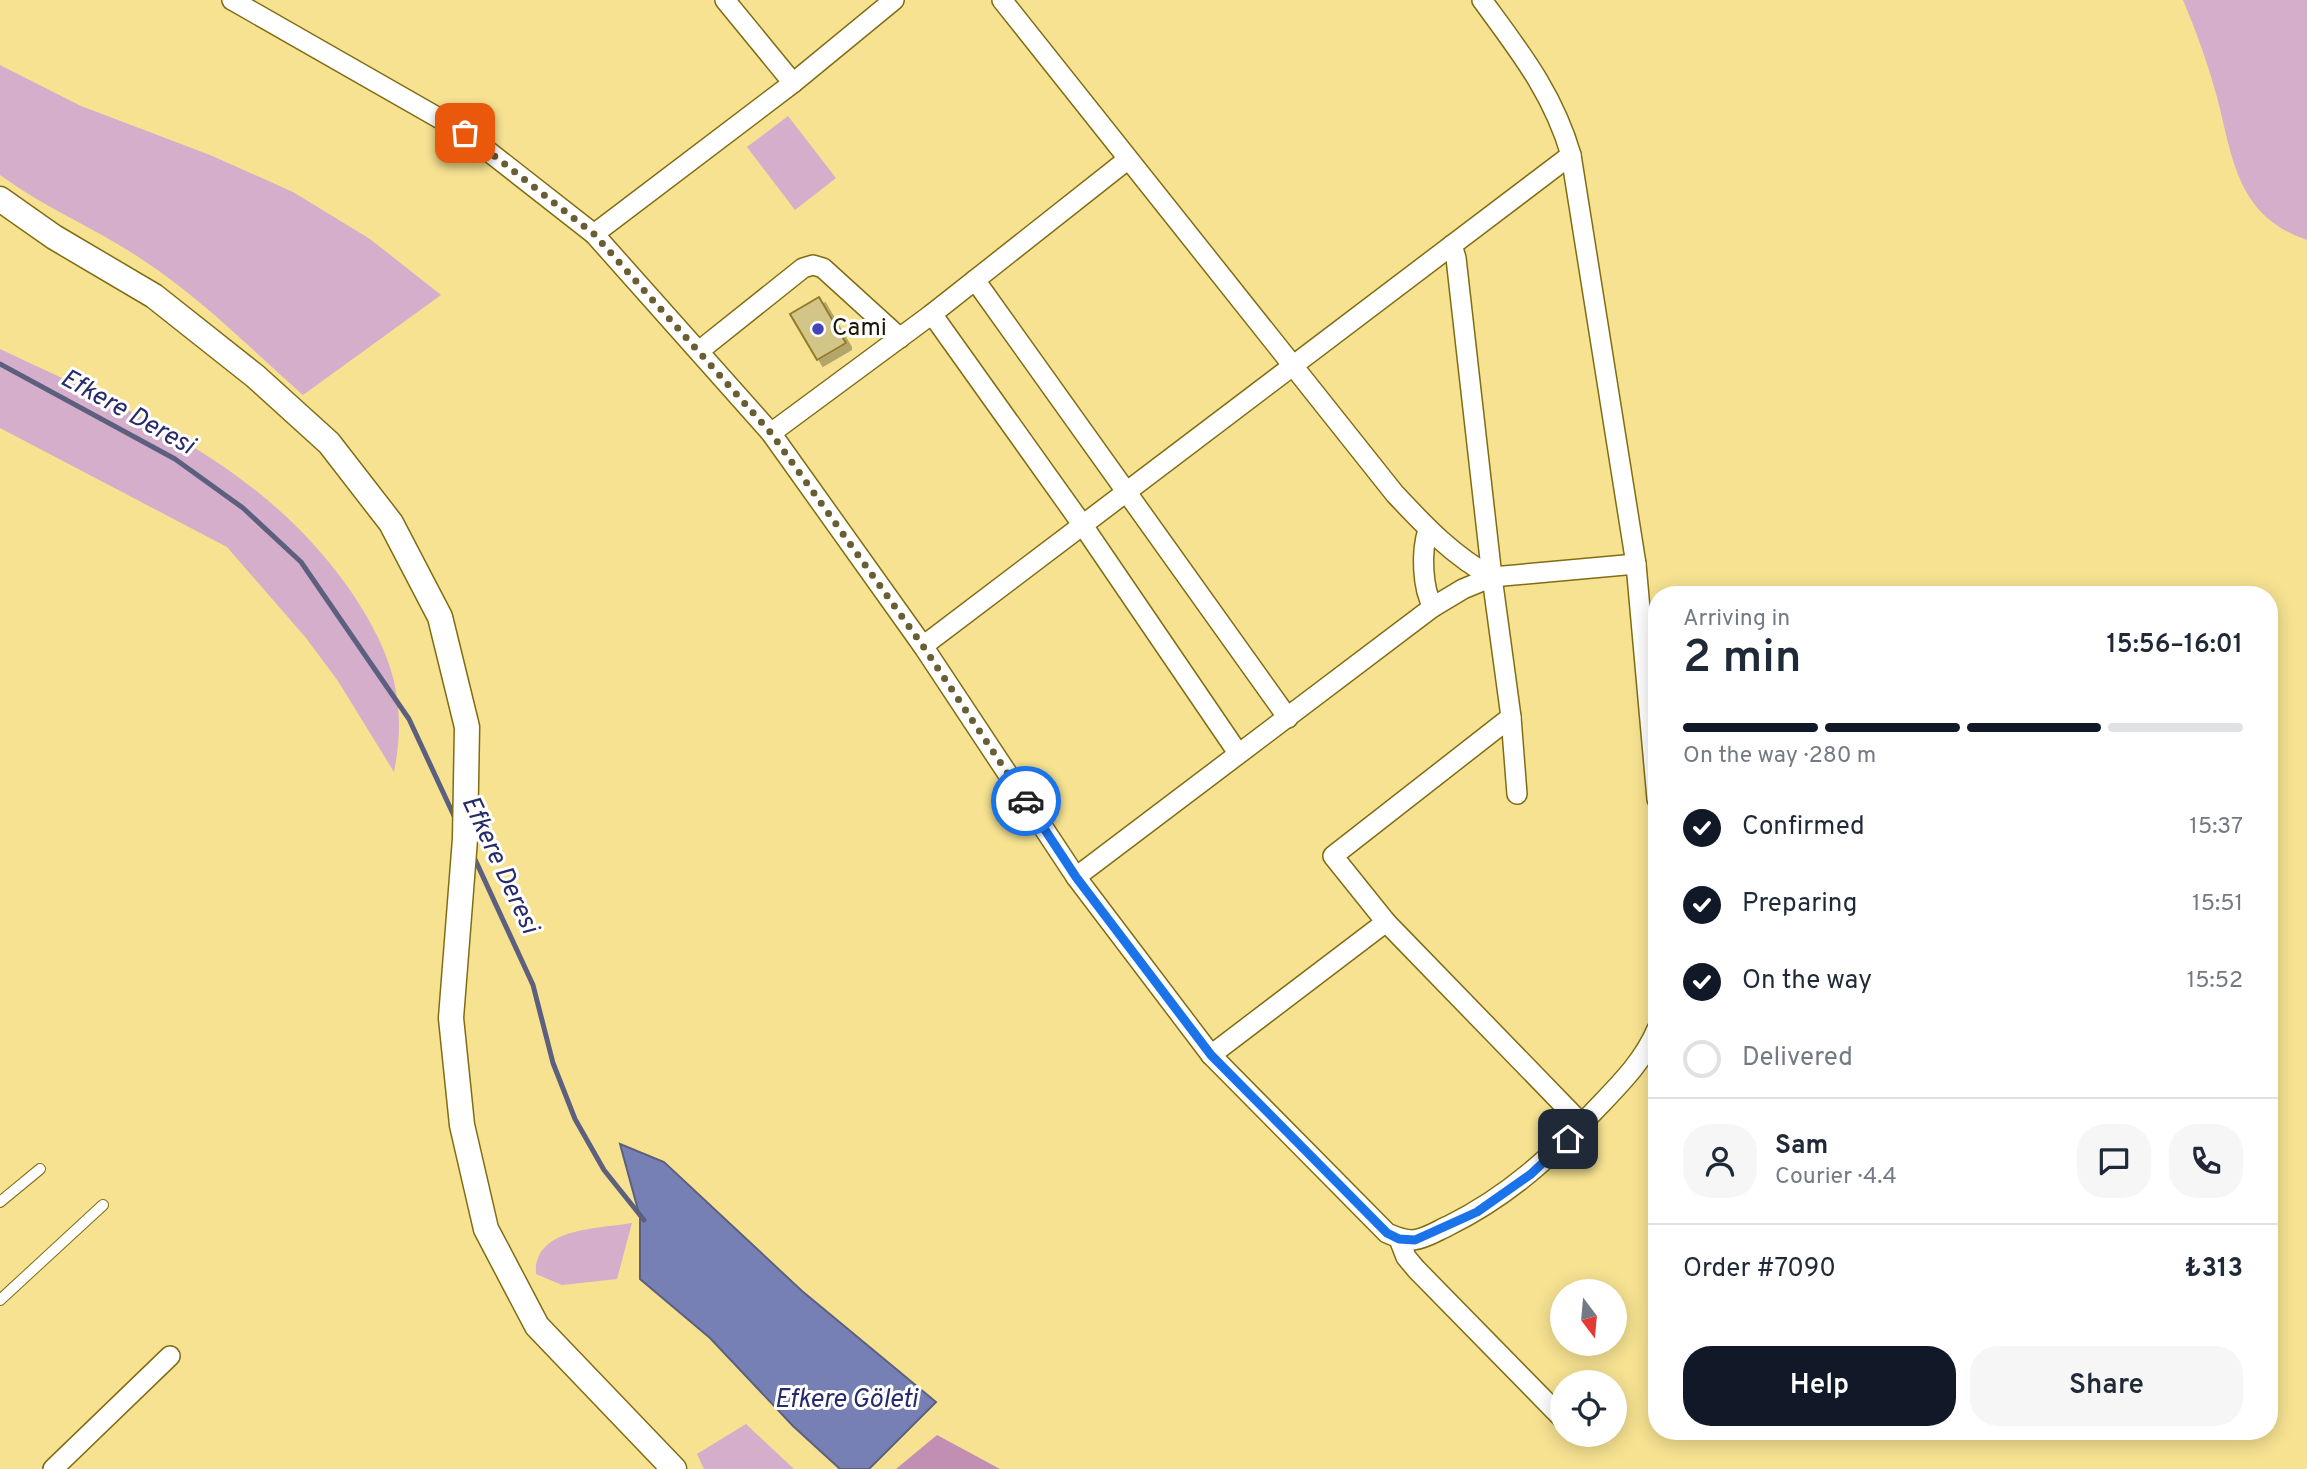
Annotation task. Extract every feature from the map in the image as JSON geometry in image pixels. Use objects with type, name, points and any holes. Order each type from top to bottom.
[{"type":"street","points":[[232,0],[465,133],[594,234],[771,433],[923,646],[1076,877],[1211,1055],[1374,1221],[1399,1239],[1415,1240],[1477,1212],[1531,1174],[1582,1124],[1634,1068],[1648,1044]]},
{"type":"street","points":[[725,0],[793,83]]},
{"type":"street","points":[[594,234],[793,83],[894,0]]},
{"type":"street","points":[[1002,0],[1395,494],[1428,530],[1467,564],[1492,577]]},
{"type":"street","points":[[1482,0],[1542,82],[1561,121],[1571,155],[1636,564],[1648,698]]},
{"type":"street","points":[[923,646],[1084,527],[1571,155]]},
{"type":"street","points":[[771,433],[932,314],[1127,160]]},
{"type":"street","points":[[0,199],[54,237],[154,296],[255,376],[329,443],[391,523],[440,617],[467,727],[465,839],[451,1018],[461,1125],[486,1228],[537,1326],[674,1469]]},
{"type":"street","points":[[1452,245],[1456,258],[1492,577],[1511,717],[1517,793]]},
{"type":"street","points":[[699,351],[803,268],[813,265],[823,268],[900,338]]},
{"type":"street","points":[[975,280],[1288,718]]},
{"type":"street","points":[[932,314],[1084,527],[1238,753]]},
{"type":"street","points":[[1428,530],[1424,542],[1427,597],[1433,607]]},
{"type":"street","points":[[1076,877],[1433,607],[1463,589],[1492,577],[1636,564]]},
{"type":"street","points":[[1511,717],[1333,856],[1387,922],[1582,1124]]},
{"type":"street","points":[[1211,1055],[1387,922]]},
{"type":"street","points":[[1399,1239],[1406,1257],[1416,1269],[1550,1406]]},
{"type":"street","points":[[53,1469],[170,1356]]},
{"type":"lane","points":[[0,1202],[40,1169]]},
{"type":"lane","points":[[0,1300],[103,1205]]},
{"type":"shaded area","points":[[2183,0],[2307,0],[2307,240],[2284,230],[2266,216],[2252,201],[2242,183],[2234,163],[2210,72]]},
{"type":"shaded area","points":[[0,65],[81,106],[210,155],[293,192],[370,239],[441,295],[303,395],[205,307],[164,275],[0,175]]},
{"type":"shaded area","points":[[788,116],[836,178],[795,210],[747,147]]},
{"type":"shaded area","points":[[0,349],[99,396],[194,447],[238,477],[280,511],[318,549],[352,593],[387,657],[397,700],[399,723],[394,772],[338,681],[306,638],[227,547],[0,428]]},
{"type":"shaded area","points":[[632,1223],[617,1279],[562,1285],[536,1274],[538,1259],[545,1247],[556,1239],[586,1229]]},
{"type":"shaded area","points":[[746,1424],[794,1469],[704,1469],[697,1454]]},
{"type":"shaded area","points":[[937,1435],[1000,1469],[896,1469]]},
{"type":"water","name":"Efkere Göleti","points":[[620,1144],[664,1162],[802,1291],[936,1402],[869,1469],[840,1469],[793,1426],[710,1338],[640,1279],[640,1217]]},
{"type":"building","name":"Cami","points":[[819,297],[846,343],[817,360],[790,314]]},
{"type":"waterway","name":"Efkere Deresi","points":[[0,364],[175,459],[243,508],[301,562],[409,719],[455,818]]},
{"type":"waterway","name":"Efkere Deresi","points":[[473,855],[533,985],[553,1063],[575,1119],[604,1170],[644,1220]]},
{"type":"way so far","points":[[465,133],[594,234],[771,433],[923,646],[1026,801]]},
{"type":"place","name":"Cami","points":[[818,329]]},
{"type":"route","points":[[1026,801],[1076,877],[1211,1055],[1387,1233],[1399,1239],[1415,1240],[1477,1212],[1531,1174],[1568,1139]]}]
